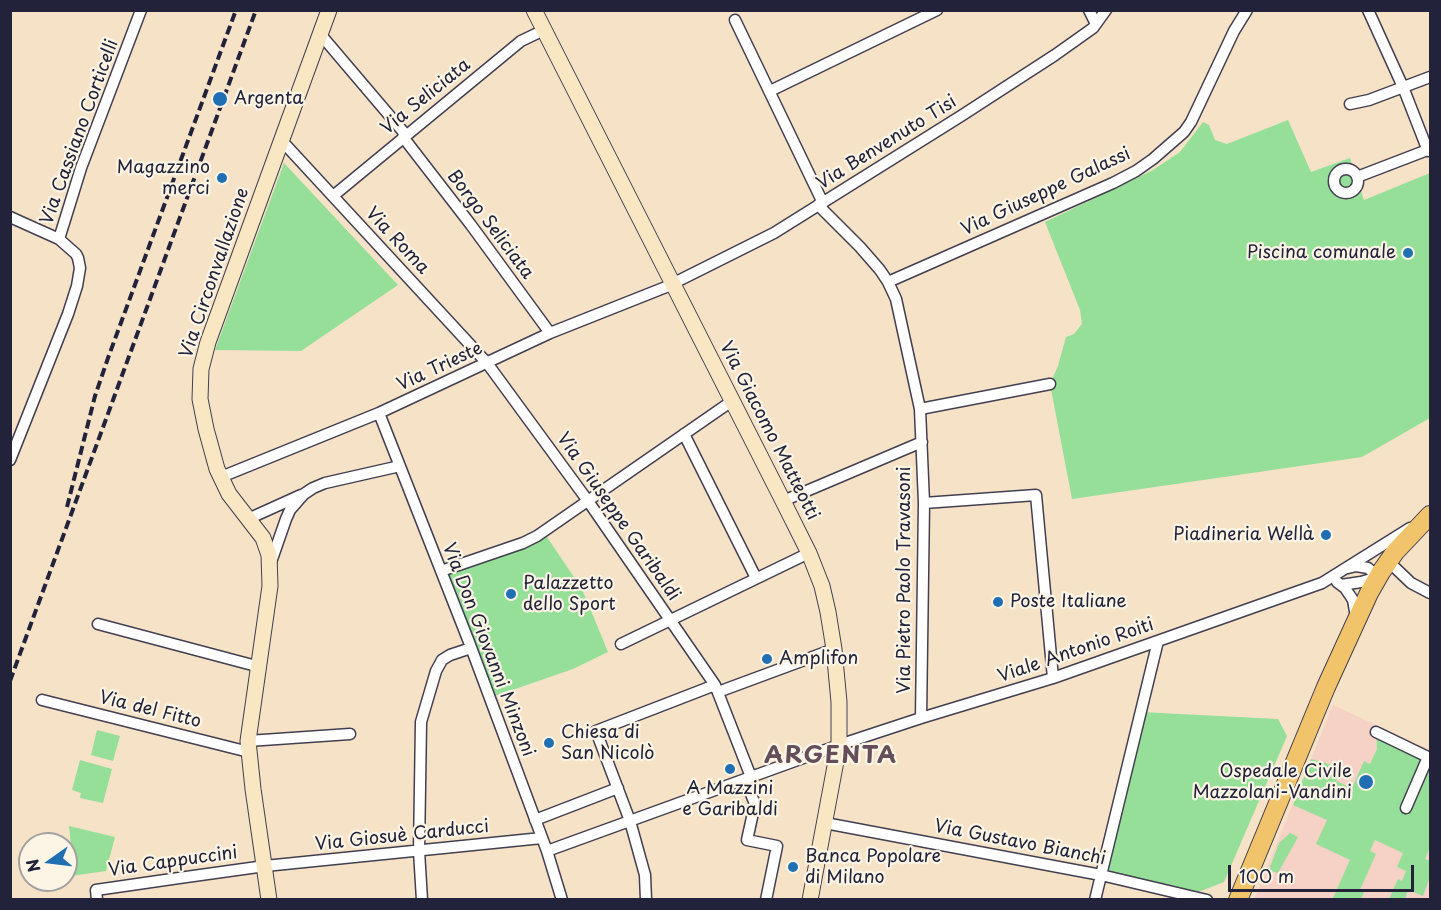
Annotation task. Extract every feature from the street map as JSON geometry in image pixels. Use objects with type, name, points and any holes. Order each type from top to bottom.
[{"type":"main road","points":[[1238,900],[1356,620],[1388,561],[1429,516]]},
{"type":"street","name":"Via Cassiano Corticelli","points":[[10,460],[68,314],[80,273],[78,258],[59,239],[81,168],[141,10]]},
{"type":"street","name":"Via Circonvallazione","points":[[269,900],[252,789],[249,747],[270,586],[270,565],[263,538],[229,494],[217,469],[200,399],[201,369],[208,342],[329,10]]},
{"type":"street","name":"Via Giacomo Matteotti","points":[[534,10],[809,553],[826,600],[839,702],[839,745],[810,900]]},
{"type":"street","points":[[770,91],[938,10]]},
{"type":"street","points":[[1089,10],[1096,24]]},
{"type":"street","name":"Via Benvenuto Tisi","points":[[672,284],[774,232],[820,204],[1055,55],[1096,24],[1106,10]]},
{"type":"street","name":"Via Giuseppe Galassi","points":[[888,282],[1113,183],[1154,159],[1184,132],[1191,122],[1234,31],[1247,10]]},
{"type":"street","points":[[1357,177],[1429,150],[1368,10]]},
{"type":"street","name":"Via Pietro Paolo Travasoni","points":[[735,20],[770,91],[820,204],[880,270],[896,299],[920,409],[922,442],[924,503],[921,717]]},
{"type":"street","name":"Via Seliciata","points":[[333,196],[520,41],[544,30]]},
{"type":"street","name":"Borgo Seliciata","points":[[321,35],[404,136],[550,333]]},
{"type":"street","points":[[1350,104],[1369,100],[1431,77]]},
{"type":"street","name":"Via Roma","points":[[282,141],[487,363]]},
{"type":"street","points":[[10,218],[59,239]]},
{"type":"street","name":"Via Trieste","points":[[221,477],[379,413],[550,333],[672,284]]},
{"type":"street","name":"Via Giuseppe Garibaldi","points":[[487,363],[588,501],[716,688],[755,804],[747,840],[777,846],[766,900]]},
{"type":"street","points":[[920,409],[1050,384]]},
{"type":"street","points":[[441,571],[537,536],[732,401]]},
{"type":"street","name":"Via Don Giovanni Minzoni","points":[[379,413],[469,643],[547,851],[562,900]]},
{"type":"street","points":[[684,434],[756,578]]},
{"type":"street","points":[[783,501],[922,442]]},
{"type":"street","points":[[248,519],[325,483],[400,466]]},
{"type":"street","points":[[270,565],[290,510],[304,494]]},
{"type":"street","points":[[924,503],[1036,495],[1053,678]]},
{"type":"street","name":"Viale Antonio Roiti","points":[[547,851],[839,745],[921,717],[1053,678],[1322,583],[1429,516]]},
{"type":"street","points":[[621,644],[809,553]]},
{"type":"street","points":[[1388,561],[1411,583],[1431,593]]},
{"type":"street","name":"Viale Antonio Roiti","points":[[1340,571],[1356,566],[1368,568],[1378,577]]},
{"type":"street","name":"Viale Antonio Roiti","points":[[1322,583],[1336,582],[1341,585],[1378,577]]},
{"type":"street","points":[[1341,585],[1353,600],[1356,620]]},
{"type":"street","points":[[98,624],[260,667]]},
{"type":"street","points":[[1095,900],[1158,641]]},
{"type":"street","points":[[422,900],[419,851],[421,722],[436,671],[442,660],[469,643]]},
{"type":"street","points":[[646,900],[645,875],[630,821],[597,731],[834,649]]},
{"type":"street","name":"Via del Fitto","points":[[42,700],[249,747],[350,734]]},
{"type":"street","points":[[1376,732],[1429,757],[1406,808]]},
{"type":"street","points":[[535,820],[618,789]]},
{"type":"street","name":"Via Gustavo Bianchi","points":[[825,823],[1101,875],[1207,900]]},
{"type":"street","name":"Via Giosuè Carducci","points":[[265,866],[542,838]]},
{"type":"street","name":"Via Cappuccini","points":[[97,900],[96,890],[265,866]]},
{"type":"shaded area","name":"Ospedale Civile Mazzolani-Vandini","points":[[1333,705],[1430,750],[1430,899],[1254,900]]},
{"type":"green space","points":[[1288,120],[1311,172],[1350,158],[1364,200],[1430,173],[1430,418],[1362,457],[1072,499],[1050,384],[1066,337],[1074,334],[1082,324],[1080,310],[1045,222],[1153,170],[1180,152],[1203,122],[1209,125],[1215,140],[1227,144]]},
{"type":"green space","points":[[284,163],[398,285],[301,351],[215,350]]},
{"type":"green space","points":[[545,534],[582,589],[608,652],[573,669],[495,696],[449,574]]},
{"type":"green space","points":[[1141,712],[1278,719],[1287,736],[1224,882],[1188,896],[1101,875]]},
{"type":"green space","points":[[97,730],[120,736],[113,761],[91,755]]},
{"type":"green space","points":[[1376,732],[1430,758],[1430,847],[1425,859],[1430,861],[1430,877],[1423,896],[1408,890],[1405,899],[1389,899],[1398,879],[1402,881],[1406,871],[1397,867],[1403,853],[1375,840],[1370,851],[1376,854],[1360,890],[1364,892],[1361,899],[1335,900],[1333,898],[1350,860],[1316,844],[1327,820],[1293,805],[1311,759],[1341,769],[1336,781],[1352,788],[1364,761],[1370,764],[1377,749]]},
{"type":"green space","points":[[80,760],[112,769],[103,803],[80,798],[81,793],[72,790]]},
{"type":"green space","points":[[69,826],[115,837],[106,871],[78,875],[78,832],[70,832]]},
{"type":"green space","points":[[1290,833],[1298,837],[1278,873],[1269,870],[1279,843]]},
{"type":"railway","points":[[67,507],[95,396],[236,10]]},
{"type":"railway","points":[[10,681],[256,10]]},
{"type":"place","name":"Argenta","points":[[220,99]]},
{"type":"place","name":"Magazzino merci","points":[[222,178]]},
{"type":"place","name":"Piscina comunale","points":[[1408,253]]},
{"type":"place","name":"Piadineria Wellà","points":[[1326,535]]},
{"type":"place","name":"Palazzetto dello Sport","points":[[511,594]]},
{"type":"place","name":"Poste Italiane","points":[[998,602]]},
{"type":"place","name":"Amplifon","points":[[767,659]]},
{"type":"place","name":"Chiesa di San Nicolò","points":[[549,743]]},
{"type":"place","name":"A Mazzini e Garibaldi","points":[[730,769]]},
{"type":"place","name":"Ospedale Civile Mazzolani-Vandini","points":[[1366,782]]},
{"type":"place","name":"Banca Popolare di Milano","points":[[793,867]]},
{"type":"district","name":"ARGENTA","points":[[831,756]]}]
